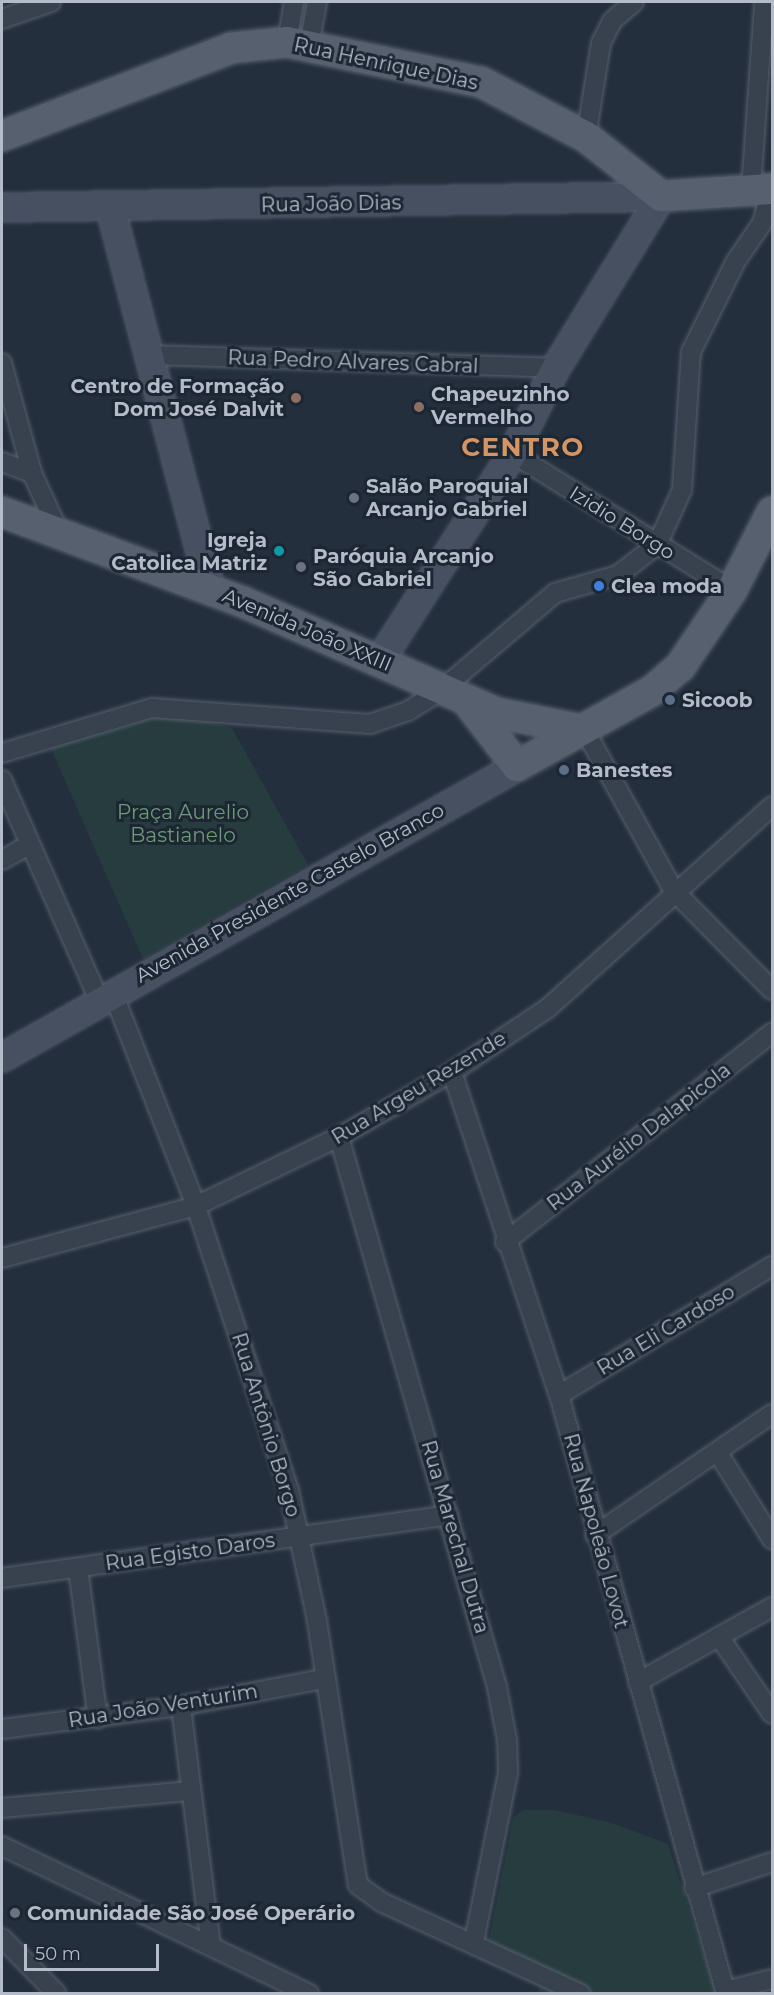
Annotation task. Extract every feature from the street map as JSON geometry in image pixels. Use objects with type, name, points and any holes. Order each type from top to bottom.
[{"type":"main road","name":"Rua Henrique Dias","points":[[2,136],[231,48],[298,44],[481,82],[586,137],[671,196]]},
{"type":"main road","name":"Rua João Dias","points":[[671,196],[765,190]]},
{"type":"main road","name":"Avenida João XXIII","points":[[2,512],[58,530],[380,658],[454,696],[519,720],[581,728]]},
{"type":"main road","name":"Avenida Presidente Castelo Branco","points":[[517,766],[581,728],[652,691],[680,666],[732,590],[772,512]]},
{"type":"main road","points":[[454,696],[517,766]]},
{"type":"street","points":[[2,19],[51,2]]},
{"type":"street","points":[[294,2],[298,44]]},
{"type":"street","points":[[298,44],[317,2]]},
{"type":"street","points":[[586,137],[602,43],[612,21],[634,2]]},
{"type":"street","points":[[2,753],[152,708],[370,724],[454,696],[555,592],[618,576],[657,545],[682,490],[691,352],[736,261],[762,223],[765,190],[764,2]]},
{"type":"street","points":[[380,658],[512,453],[555,368],[671,196]]},
{"type":"street","name":"Rua João Dias","points":[[2,207],[110,208],[671,196]]},
{"type":"street","points":[[110,208],[151,355],[210,590]]},
{"type":"street","name":"Rua Pedro Alvares Cabral","points":[[151,355],[555,368]]},
{"type":"street","points":[[2,363],[32,473],[58,530]]},
{"type":"street","name":"Izidio Borgo","points":[[512,453],[732,590]]},
{"type":"street","points":[[2,462],[32,473]]},
{"type":"street","points":[[581,728],[674,891],[772,990]]},
{"type":"street","name":"Avenida Presidente Castelo Branco","points":[[2,1057],[106,996],[517,766]]},
{"type":"street","name":"Rua Antônio Borgo","points":[[2,780],[29,844],[106,996],[196,1206],[300,1536],[354,1875],[367,1894],[381,1902],[474,1942]]},
{"type":"street","name":"Rua Argeu Rezende","points":[[2,1258],[196,1206],[339,1137],[452,1072],[548,1008],[674,891],[772,806]]},
{"type":"street","points":[[2,860],[29,844]]},
{"type":"street","name":"Rua Aurélio Dalapicola","points":[[506,1242],[772,1033]]},
{"type":"street","name":"Rua Napoleão Lovot","points":[[452,1072],[506,1242],[559,1395],[595,1535],[694,1888],[726,1992]]},
{"type":"street","name":"Rua Marechal Dutra","points":[[339,1137],[449,1515],[507,1740],[508,1773],[474,1942]]},
{"type":"street","name":"Rua Eli Cardoso","points":[[559,1395],[772,1266]]},
{"type":"street","points":[[595,1535],[772,1414]]},
{"type":"street","points":[[718,1453],[772,1539]]},
{"type":"street","name":"Rua Egisto Daros","points":[[3,1573],[78,1568],[449,1515]]},
{"type":"street","points":[[78,1568],[98,1719]]},
{"type":"street","points":[[638,1682],[772,1607]]},
{"type":"street","points":[[720,1638],[772,1713]]},
{"type":"street","name":"Rua João Venturim","points":[[2,1729],[98,1719],[182,1706],[323,1679]]},
{"type":"street","points":[[182,1706],[190,1791],[211,1946]]},
{"type":"street","points":[[2,1808],[190,1791]]},
{"type":"street","points":[[2,1846],[305,1993]]},
{"type":"street","points":[[694,1888],[772,1862]]},
{"type":"street","points":[[2,1938],[57,1994]]},
{"type":"street","points":[[474,1942],[581,1994]]},
{"type":"street","points":[[726,1992],[772,1979]]},
{"type":"green space","name":"Praça Aurelio Bastianelo","points":[[128,715],[205,720],[232,728],[308,865],[143,959],[49,744]]},
{"type":"green space","points":[[523,1810],[554,1810],[612,1823],[668,1844],[716,1993],[537,1993],[540,1986],[487,1948],[513,1818]]},
{"type":"place","name":"Centro de Formação Dom José Dalvit","points":[[296,398]]},
{"type":"place","name":"Chapeuzinho Vermelho","points":[[419,407]]},
{"type":"place","name":"Salão Paroquial Arcanjo Gabriel","points":[[354,498]]},
{"type":"place","name":"Igreja Catolica Matriz","points":[[279,551]]},
{"type":"place","name":"Paróquia Arcanjo São Gabriel","points":[[301,567]]},
{"type":"place","name":"Clea moda","points":[[599,586]]},
{"type":"place","name":"Sicoob","points":[[670,700]]},
{"type":"place","name":"Banestes","points":[[564,770]]},
{"type":"place","name":"Comunidade São José Operário","points":[[15,1913]]},
{"type":"district","name":"CENTRO","points":[[523,448]]}]
